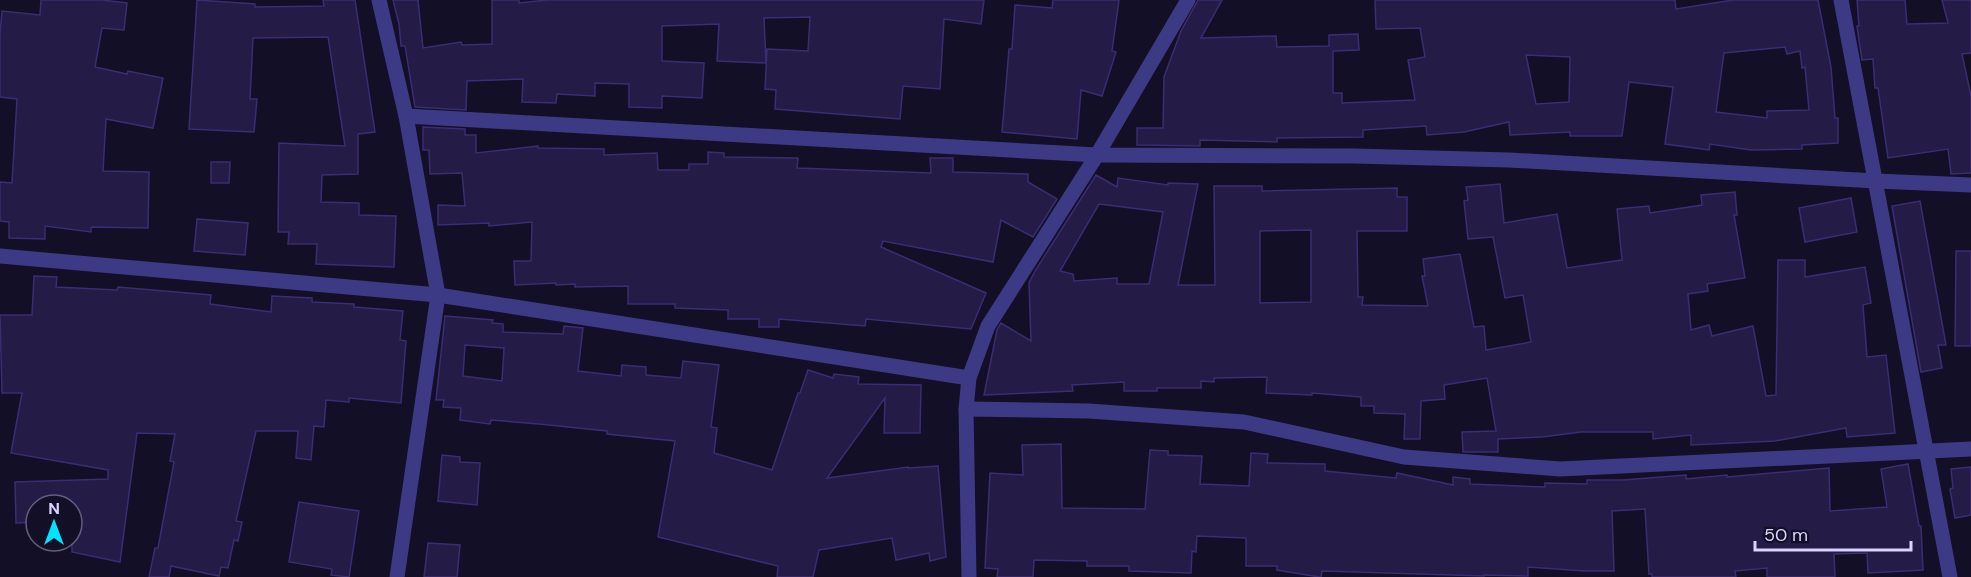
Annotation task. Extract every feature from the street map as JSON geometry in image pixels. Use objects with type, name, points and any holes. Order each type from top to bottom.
[{"type":"street","points":[[379,0],[406,116],[438,295],[397,577]]},
{"type":"street","points":[[969,577],[966,409],[969,378],[988,326],[1097,155],[1188,0]]},
{"type":"street","points":[[1841,0],[1950,577]]},
{"type":"street","points":[[406,116],[1097,155],[1354,156],[1509,160],[1971,185]]},
{"type":"street","points":[[0,256],[438,295],[969,378]]},
{"type":"street","points":[[966,409],[1089,411],[1245,422],[1404,457],[1560,469],[1971,449]]},
{"type":"building","points":[[41,0],[102,0],[127,3],[124,30],[102,28],[95,67],[127,74],[128,71],[163,78],[153,128],[106,119],[103,171],[149,172],[148,228],[91,227],[91,232],[45,226],[45,239],[9,238],[9,222],[0,221],[0,182],[12,183],[17,99],[0,97],[2,11],[40,15]]},
{"type":"building","points":[[197,0],[255,4],[255,7],[324,6],[323,0],[355,0],[375,132],[358,134],[358,174],[322,175],[321,202],[359,203],[359,215],[396,216],[394,267],[316,264],[317,244],[288,244],[289,232],[278,232],[279,143],[345,146],[328,37],[253,38],[250,99],[257,99],[254,132],[189,129]]},
{"type":"building","points":[[393,0],[418,0],[423,48],[461,42],[462,45],[492,44],[492,0],[519,0],[519,3],[547,0],[984,0],[981,24],[944,19],[940,89],[903,86],[900,119],[775,109],[776,90],[765,89],[767,49],[808,51],[810,17],[764,18],[766,63],[717,61],[719,24],[662,26],[662,61],[704,63],[702,98],[662,96],[662,108],[629,107],[629,84],[595,83],[595,96],[557,94],[556,103],[522,102],[523,79],[467,81],[466,110],[415,107],[405,46],[401,46]]},
{"type":"building","points":[[1053,0],[1119,0],[1112,51],[1116,52],[1102,96],[1081,90],[1077,139],[1002,132],[1015,5],[1052,8]]},
{"type":"building","points":[[1198,0],[1222,0],[1201,38],[1276,36],[1277,47],[1329,46],[1329,35],[1358,34],[1359,50],[1333,51],[1333,93],[1342,93],[1342,103],[1415,100],[1408,60],[1425,57],[1420,28],[1376,29],[1375,0],[1675,0],[1676,9],[1733,0],[1818,0],[1831,67],[1835,118],[1838,118],[1838,143],[1802,145],[1802,149],[1751,150],[1710,144],[1709,150],[1665,144],[1673,87],[1629,82],[1622,136],[1570,136],[1570,132],[1510,135],[1509,122],[1464,132],[1427,135],[1426,126],[1363,130],[1363,137],[1277,138],[1277,142],[1200,140],[1200,146],[1137,145],[1137,128],[1163,128],[1164,77],[1181,31]],"holes":[[[1785,47],[1787,54],[1800,51],[1802,68],[1805,67],[1809,110],[1767,111],[1767,118],[1716,112],[1724,53]],[[1526,55],[1570,57],[1569,102],[1536,104]]]},
{"type":"building","points":[[1857,0],[1905,0],[1907,24],[1948,23],[1942,0],[1971,0],[1971,53],[1962,54],[1971,96],[1971,173],[1951,174],[1948,149],[1888,158],[1878,88],[1875,88],[1873,59],[1862,60],[1857,26],[1859,26]]},
{"type":"building","points":[[423,127],[465,129],[465,135],[476,135],[476,153],[538,146],[538,148],[604,149],[604,155],[657,153],[658,170],[689,170],[689,164],[708,164],[708,152],[724,153],[724,157],[798,158],[797,168],[931,173],[930,158],[953,158],[953,172],[1028,174],[1028,182],[1057,199],[1033,237],[1001,220],[993,262],[883,241],[881,247],[986,293],[971,329],[866,319],[865,326],[779,319],[779,327],[759,327],[759,319],[728,319],[728,310],[675,308],[675,304],[628,304],[628,286],[575,287],[575,284],[556,285],[556,283],[515,285],[514,261],[531,261],[532,222],[489,226],[489,223],[438,225],[438,205],[465,206],[462,173],[430,174],[429,150],[423,150]]},
{"type":"building","points":[[211,162],[230,162],[229,183],[211,183]]},
{"type":"building","points":[[1096,175],[1117,187],[1118,178],[1168,185],[1168,183],[1198,184],[1178,285],[1215,285],[1214,186],[1262,186],[1262,191],[1397,188],[1397,197],[1407,197],[1407,231],[1357,231],[1358,297],[1363,297],[1362,305],[1428,306],[1422,276],[1425,276],[1423,259],[1460,254],[1474,327],[1484,326],[1486,350],[1531,342],[1523,295],[1505,298],[1493,237],[1468,239],[1464,201],[1468,200],[1466,187],[1500,184],[1504,223],[1557,214],[1567,268],[1622,260],[1617,209],[1649,206],[1650,213],[1702,205],[1701,195],[1735,192],[1737,215],[1734,215],[1745,278],[1707,284],[1708,291],[1688,294],[1691,330],[1709,325],[1712,336],[1753,326],[1766,396],[1776,395],[1778,260],[1805,260],[1805,277],[1865,267],[1871,303],[1863,305],[1867,357],[1886,355],[1895,433],[1847,437],[1846,428],[1775,441],[1691,445],[1691,435],[1653,439],[1653,432],[1581,432],[1498,439],[1498,452],[1463,452],[1462,432],[1496,431],[1487,378],[1444,385],[1445,399],[1421,401],[1420,439],[1404,439],[1405,414],[1374,413],[1374,406],[1361,406],[1361,397],[1312,393],[1312,395],[1266,393],[1267,377],[1214,378],[1214,382],[1201,381],[1201,388],[1157,388],[1157,391],[1124,391],[1124,382],[1072,385],[1073,391],[984,395],[997,330],[1001,323],[1031,341],[1029,283]],"holes":[[[1099,204],[1163,212],[1149,284],[1117,284],[1117,278],[1074,281],[1073,274],[1060,271]],[[1311,230],[1311,302],[1260,303],[1260,231]]]},
{"type":"building","points":[[1851,198],[1857,232],[1805,242],[1799,208]]},
{"type":"building","points":[[1920,201],[1946,345],[1938,345],[1942,368],[1921,372],[1892,206]]},
{"type":"building","points":[[197,219],[248,223],[245,255],[194,251]]},
{"type":"building","points":[[1956,251],[1971,251],[1971,346],[1955,346]]},
{"type":"building","points":[[34,276],[57,277],[56,287],[117,290],[118,287],[211,295],[210,304],[271,312],[272,296],[312,298],[312,302],[354,304],[354,307],[403,311],[400,340],[406,341],[401,403],[349,398],[349,402],[326,400],[324,427],[314,426],[311,460],[296,458],[298,431],[256,431],[236,521],[242,522],[238,541],[234,540],[228,568],[221,567],[219,576],[171,566],[169,577],[149,577],[155,548],[158,548],[174,462],[170,461],[175,434],[137,433],[120,562],[77,553],[84,553],[84,493],[24,493],[24,523],[16,523],[15,482],[108,479],[108,470],[11,453],[22,393],[2,393],[0,315],[32,315]]},
{"type":"building","points":[[445,316],[493,320],[492,323],[503,324],[503,332],[563,334],[564,326],[583,328],[578,371],[621,376],[622,365],[646,367],[646,375],[681,378],[683,361],[719,365],[711,427],[717,428],[714,453],[772,470],[808,370],[833,378],[834,374],[859,377],[858,384],[921,385],[920,433],[884,433],[885,398],[827,478],[908,467],[938,466],[946,557],[930,561],[929,553],[896,560],[892,538],[819,550],[813,577],[777,577],[778,566],[658,537],[675,441],[539,424],[491,420],[490,424],[460,420],[461,408],[443,407],[444,400],[436,400]],"holes":[[[465,345],[504,348],[502,381],[463,376]]]},
{"type":"building","points":[[1061,444],[1062,508],[1145,509],[1150,450],[1168,451],[1168,455],[1202,456],[1200,484],[1249,486],[1251,453],[1268,454],[1267,463],[1325,464],[1325,471],[1396,478],[1397,473],[1453,485],[1453,477],[1470,479],[1470,484],[1545,487],[1545,483],[1587,484],[1587,480],[1623,480],[1686,475],[1686,479],[1727,475],[1727,477],[1829,468],[1830,511],[1887,507],[1881,469],[1908,464],[1919,526],[1921,526],[1923,570],[1868,573],[1867,553],[1834,554],[1835,577],[1767,577],[1767,568],[1735,571],[1736,577],[1652,577],[1652,574],[1649,574],[1645,509],[1612,511],[1614,571],[1528,567],[1528,576],[1484,576],[1322,571],[1319,577],[1277,570],[1277,566],[1246,566],[1246,538],[1197,536],[1196,552],[1192,551],[1191,573],[1129,571],[1129,566],[1087,566],[1087,561],[1034,560],[1033,577],[997,577],[998,569],[985,568],[990,473],[1023,475],[1022,445]]},
{"type":"building","points":[[442,455],[460,457],[460,462],[480,463],[477,505],[438,501]]},
{"type":"building","points":[[1971,467],[1971,515],[1955,518],[1950,489],[1953,488],[1951,469]]},
{"type":"building","points":[[299,502],[359,511],[349,577],[331,575],[332,569],[289,562]]},
{"type":"building","points":[[428,543],[460,545],[457,577],[424,577]]}]
